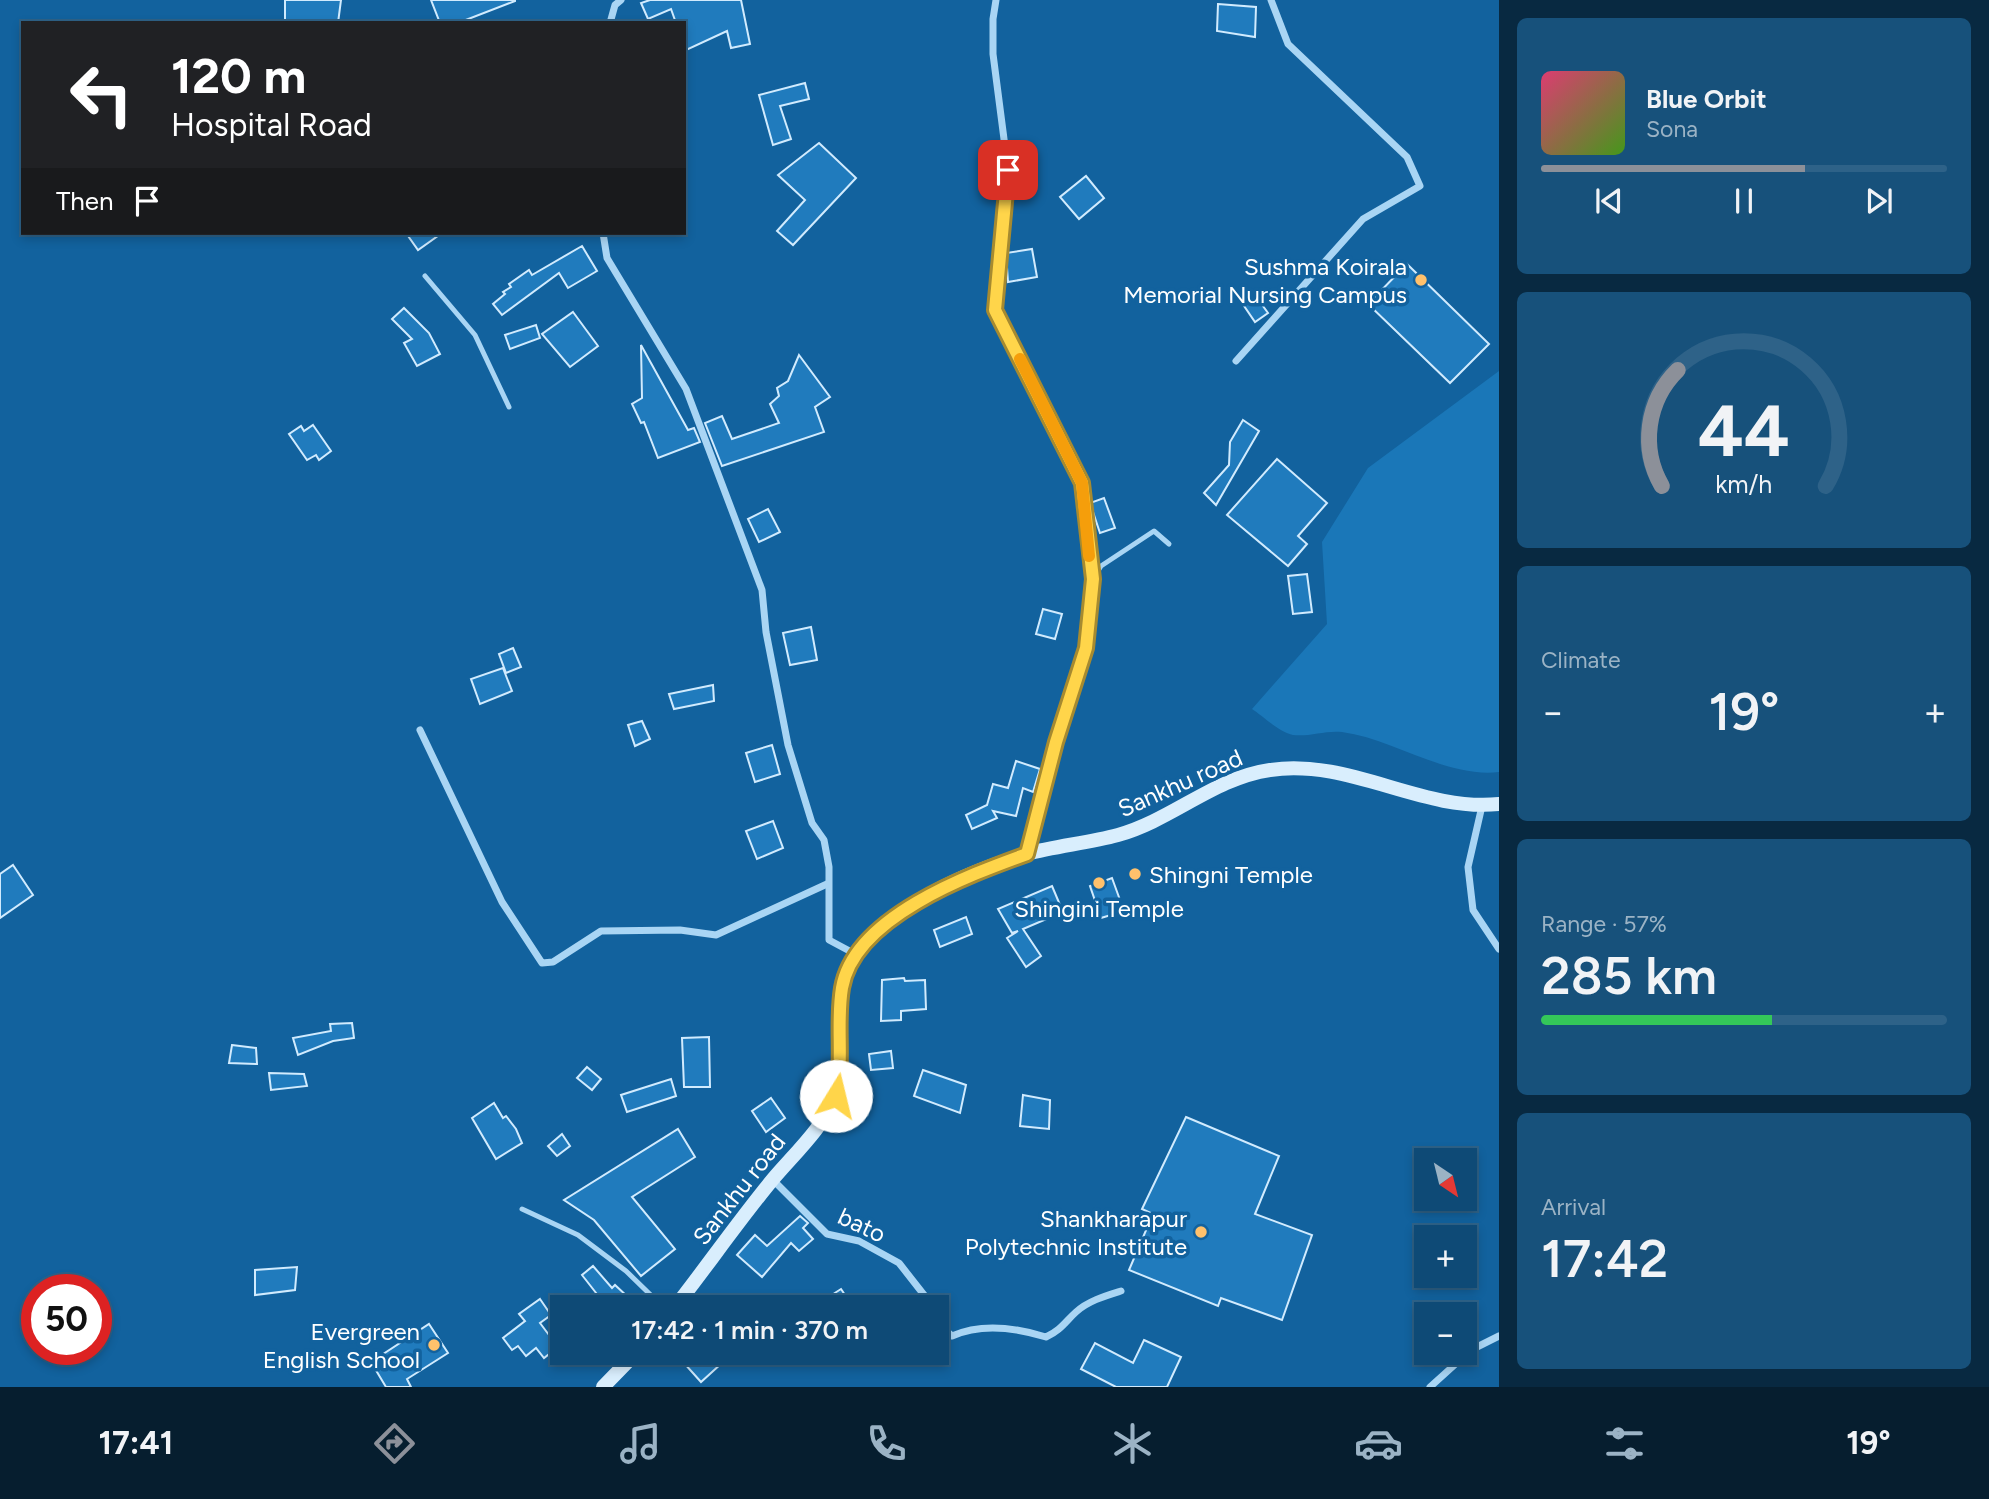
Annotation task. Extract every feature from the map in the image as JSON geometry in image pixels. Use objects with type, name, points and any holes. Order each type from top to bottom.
[{"type":"main road","name":"Sankhu road","points":[[685,1295],[773,1180],[812,1134],[836,1096],[841,1072],[842,985],[857,956],[880,929],[937,890],[1027,854],[1140,828],[1223,783],[1269,770],[1333,771],[1434,799],[1482,806],[1499,804]]},
{"type":"main road","points":[[603,1387],[624,1365]]},
{"type":"street","points":[[611,21],[615,5],[621,0]]},
{"type":"street","points":[[996,0],[993,54],[1008,170],[995,310],[1082,483],[1093,579],[1086,648],[1056,742],[1027,854]]},
{"type":"street","points":[[1236,362],[1363,219],[1420,186],[1407,157],[1288,44],[1271,0]]},
{"type":"street","points":[[603,235],[607,258],[686,389],[762,590],[766,632],[788,745],[812,823],[824,840],[829,867],[829,940],[857,956]]},
{"type":"street","points":[[421,730],[502,902],[542,963],[553,962],[601,931],[658,930],[716,935],[827,884]]},
{"type":"street","points":[[1482,806],[1468,867],[1473,911],[1499,949]]},
{"type":"street","name":"bato","points":[[773,1180],[827,1234],[859,1241],[899,1264],[924,1295]]},
{"type":"street","points":[[949,1333],[953,1336],[970,1328],[1027,1331],[1046,1337],[1061,1330],[1076,1312],[1101,1297],[1121,1292]]},
{"type":"street","points":[[1430,1387],[1471,1350],[1499,1336]]},
{"type":"lane","points":[[425,276],[475,335],[509,407]]},
{"type":"lane","points":[[1093,579],[1101,566],[1154,531],[1169,544]]},
{"type":"lane","points":[[522,1209],[578,1235],[626,1271],[651,1295]]},
{"type":"shaded area","points":[[1499,371],[1499,772],[1459,769],[1381,742],[1342,732],[1293,735],[1283,731],[1252,709],[1327,624],[1322,542],[1368,468]]},
{"type":"building","points":[[285,0],[341,0],[338,21],[285,21]]},
{"type":"building","points":[[431,0],[515,0],[463,21],[439,21]]},
{"type":"building","points":[[650,0],[741,0],[750,44],[731,48],[727,31],[686,50],[686,21],[675,21],[671,9],[648,19],[641,3]]},
{"type":"building","points":[[1218,4],[1256,7],[1255,37],[1217,31]]},
{"type":"building","points":[[805,83],[809,99],[780,106],[791,139],[773,145],[759,95]]},
{"type":"building","points":[[819,143],[856,178],[793,245],[777,231],[805,200],[778,175]]},
{"type":"building","points":[[1086,176],[1104,198],[1079,219],[1060,197]]},
{"type":"building","points":[[407,235],[439,235],[418,250]]},
{"type":"building","points":[[582,246],[597,271],[568,288],[559,273],[502,315],[493,304],[511,287],[509,284],[529,270],[532,275]]},
{"type":"building","points":[[1032,249],[1037,277],[1008,282],[1006,253]]},
{"type":"building","points":[[1407,264],[1489,344],[1450,383],[1368,304]]},
{"type":"building","points":[[1252,291],[1268,313],[1255,322],[1240,300]]},
{"type":"building","points":[[404,308],[429,333],[440,354],[417,366],[404,343],[412,339],[392,319]]},
{"type":"building","points":[[573,312],[598,346],[570,367],[542,334]]},
{"type":"building","points":[[536,325],[540,338],[510,349],[505,335]]},
{"type":"building","points":[[641,345],[688,430],[694,428],[700,442],[658,458],[644,422],[641,423],[632,404],[642,398]]},
{"type":"building","points":[[799,355],[830,397],[815,407],[824,432],[722,466],[705,423],[722,416],[732,439],[779,423],[770,404],[779,396],[777,388],[788,381]]},
{"type":"building","points":[[1243,420],[1259,431],[1216,505],[1204,493],[1229,465],[1230,442]]},
{"type":"building","points":[[313,425],[331,451],[319,460],[316,455],[307,460],[289,434],[301,426],[304,431]]},
{"type":"building","points":[[1277,459],[1327,503],[1298,536],[1307,544],[1288,566],[1227,515]]},
{"type":"building","points":[[1104,498],[1115,528],[1100,533],[1090,503]]},
{"type":"building","points":[[768,509],[780,532],[759,542],[748,519]]},
{"type":"building","points":[[1307,574],[1312,612],[1293,614],[1288,576]]},
{"type":"building","points":[[1043,609],[1062,614],[1055,639],[1036,634]]},
{"type":"building","points":[[811,627],[817,660],[790,665],[783,633]]},
{"type":"building","points":[[513,648],[521,667],[506,673],[499,654]]},
{"type":"building","points":[[503,668],[512,691],[480,704],[471,679]]},
{"type":"building","points":[[713,685],[714,701],[674,709],[669,694]]},
{"type":"building","points":[[642,721],[650,739],[635,746],[628,725]]},
{"type":"building","points":[[772,745],[780,774],[755,782],[746,753]]},
{"type":"building","points":[[1016,761],[1040,769],[1033,792],[1023,788],[1016,816],[993,811],[997,818],[972,829],[966,815],[987,805],[993,784],[1008,788]]},
{"type":"building","points":[[773,821],[783,848],[757,859],[746,831]]},
{"type":"building","points":[[13,865],[33,895],[0,918],[0,874]]},
{"type":"building","points":[[1112,878],[1124,911],[1101,918],[1090,886]]},
{"type":"building","points":[[1052,886],[1063,912],[1023,929],[1041,956],[1026,967],[1007,938],[1018,931],[1012,933],[998,909]]},
{"type":"building","points":[[966,917],[972,934],[940,947],[934,930]]},
{"type":"building","points":[[904,978],[905,981],[925,980],[926,1009],[901,1011],[901,1020],[881,1021],[882,980]]},
{"type":"building","points":[[352,1023],[354,1038],[333,1041],[298,1055],[293,1038],[331,1031],[330,1024]]},
{"type":"building","points":[[709,1037],[710,1087],[684,1087],[682,1038]]},
{"type":"building","points":[[232,1045],[256,1048],[257,1064],[229,1063]]},
{"type":"building","points":[[891,1051],[893,1068],[871,1070],[869,1054]]},
{"type":"building","points":[[587,1067],[601,1079],[592,1090],[577,1078]]},
{"type":"building","points":[[923,1070],[966,1085],[960,1113],[914,1096]]},
{"type":"building","points":[[269,1073],[304,1074],[307,1086],[271,1090]]},
{"type":"building","points":[[671,1079],[676,1096],[627,1112],[621,1095]]},
{"type":"building","points":[[1023,1095],[1050,1100],[1049,1129],[1020,1126]]},
{"type":"building","points":[[771,1098],[785,1118],[766,1132],[752,1111]]},
{"type":"building","points":[[494,1103],[503,1118],[506,1116],[516,1129],[522,1143],[496,1159],[472,1118]]},
{"type":"building","points":[[1186,1117],[1279,1156],[1255,1214],[1312,1235],[1282,1320],[1221,1298],[1218,1306],[1129,1270],[1153,1214],[1142,1209]]},
{"type":"building","points":[[678,1129],[695,1157],[632,1197],[675,1249],[641,1276],[594,1220],[564,1200]]},
{"type":"building","points":[[562,1134],[570,1146],[557,1156],[548,1146]]},
{"type":"building","points":[[800,1216],[808,1223],[803,1228],[813,1239],[799,1251],[791,1243],[762,1277],[737,1255],[755,1235],[767,1246]]},
{"type":"building","points":[[593,1266],[612,1288],[615,1285],[626,1295],[598,1295],[582,1275]]},
{"type":"building","points":[[297,1267],[295,1290],[255,1295],[255,1270]]},
{"type":"building","points":[[841,1289],[845,1295],[832,1295]]},
{"type":"building","points":[[540,1299],[550,1314],[540,1323],[550,1336],[550,1353],[544,1358],[536,1348],[526,1356],[518,1346],[512,1350],[503,1338],[525,1321],[519,1314]]},
{"type":"building","points":[[429,1324],[448,1353],[407,1379],[411,1387],[386,1387],[371,1362]]},
{"type":"building","points":[[1144,1340],[1181,1357],[1167,1387],[1116,1387],[1081,1369],[1095,1343],[1133,1363]]},
{"type":"building","points":[[686,1365],[720,1365],[701,1382]]},
{"type":"slow traffic","points":[[1020,359],[1082,483],[1089,556]]},
{"type":"place","name":"Sushma Koirala Memorial Nursing Campus","points":[[1421,280]]},
{"type":"place","name":"Shingni Temple","points":[[1135,874]]},
{"type":"place","name":"Shingini Temple","points":[[1099,883]]},
{"type":"place","name":"Shankharapur Polytechnic Institute","points":[[1201,1232]]},
{"type":"place","name":"Evergreen English School","points":[[434,1345]]},
{"type":"route","points":[[836,1096],[841,1072],[842,985],[857,956],[880,929],[904,910],[937,890],[1027,854],[1056,742],[1086,648],[1093,579],[1082,483],[995,310],[1008,170]]}]
